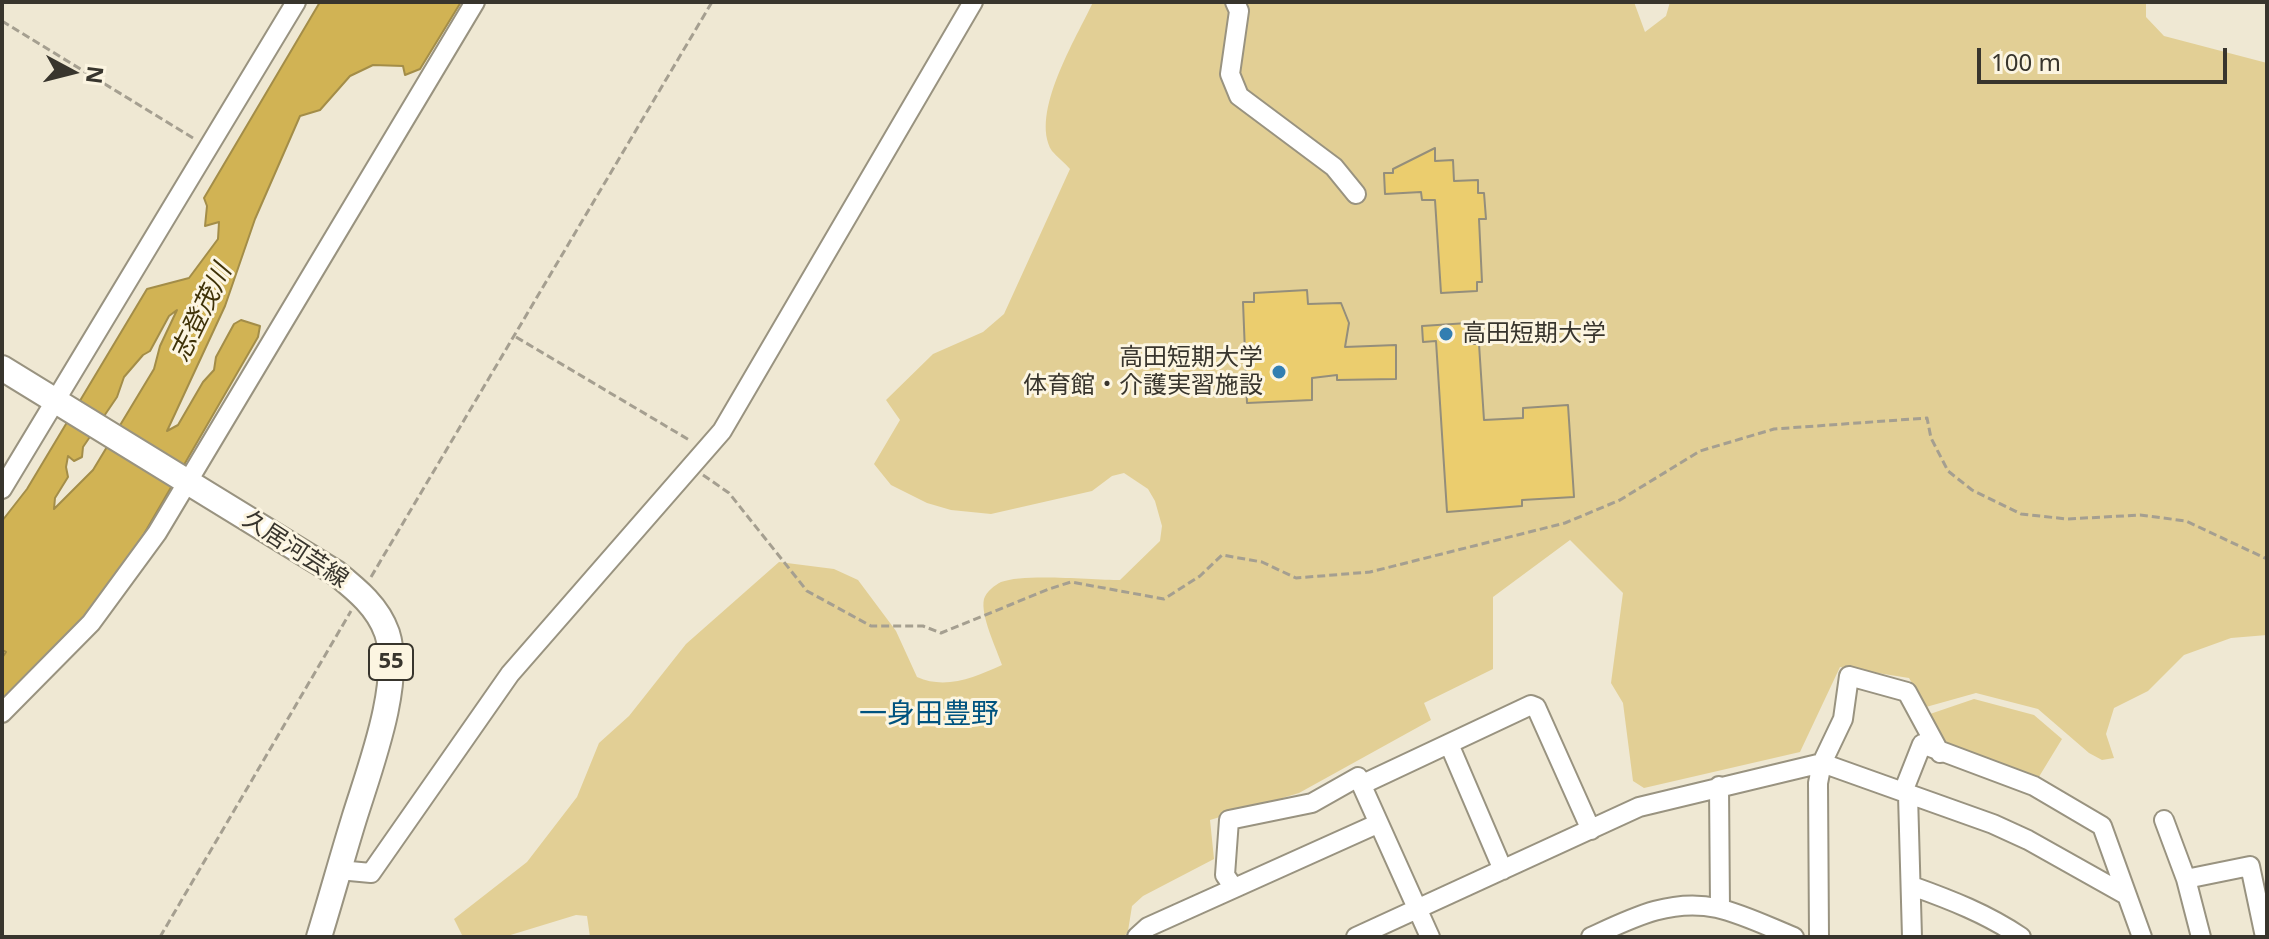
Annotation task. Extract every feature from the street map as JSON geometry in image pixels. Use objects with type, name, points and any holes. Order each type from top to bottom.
[{"type":"main road","name":"久居河芸線","points":[[2,368],[336,573],[361,594],[377,613],[387,632],[392,654],[390,680],[377,746],[319,937]]},
{"type":"street","points":[[2,489],[58,402],[296,2]]},
{"type":"street","points":[[2,713],[91,623],[157,533],[475,2]]},
{"type":"street","points":[[339,870],[371,873],[510,674],[722,431],[973,2]]},
{"type":"street","points":[[1235,2],[1239,11],[1230,74],[1239,96],[1334,167],[1356,194]]},
{"type":"street","points":[[1819,937],[1818,783],[1822,763],[1843,719],[1849,676],[1907,692],[1940,753]]},
{"type":"street","points":[[1363,784],[1531,705],[1536,707],[1591,830]]},
{"type":"street","points":[[1449,744],[1503,870]]},
{"type":"street","points":[[1912,937],[1906,793],[1922,744],[2034,786],[2102,826],[2142,937]]},
{"type":"street","points":[[1356,937],[1639,807],[1822,763],[1993,824],[2126,895]]},
{"type":"street","points":[[1234,888],[1225,875],[1229,820],[1312,803],[1358,777],[1430,937]]},
{"type":"street","points":[[1719,786],[1720,908]]},
{"type":"street","points":[[2164,820],[2186,879],[2201,937]]},
{"type":"street","points":[[1147,934],[1234,888],[1377,824]]},
{"type":"street","points":[[2186,879],[2258,864],[2265,937]]},
{"type":"street","points":[[1912,886],[1961,903],[2021,937]]},
{"type":"street","points":[[1591,937],[1664,907],[1720,908],[1794,937]]},
{"type":"path","points":[[160,937],[712,2]]},
{"type":"path","points":[[2,21],[208,148]]},
{"type":"path","points":[[516,337],[707,450]]},
{"type":"path","points":[[692,466],[729,493],[807,591],[871,626],[923,626],[941,633],[1071,582],[1164,599],[1200,576],[1222,555],[1262,562],[1296,578],[1370,572],[1565,523],[1620,500],[1700,451],[1774,429],[1927,418],[1931,438],[1948,471],[1972,490],[2021,514],[2067,519],[2140,515],[2186,521],[2267,559]]},
{"type":"shaded area","points":[[1093,2],[1634,2],[1645,32],[1666,16],[1670,2],[2146,2],[2146,17],[2164,36],[2267,63],[2267,635],[2231,638],[2184,655],[2148,691],[2114,708],[2106,734],[2114,758],[2102,760],[2089,753],[2038,709],[1976,693],[1926,707],[1909,678],[1840,667],[1800,752],[1644,788],[1633,781],[1623,703],[1611,683],[1623,593],[1570,540],[1493,597],[1493,669],[1424,703],[1431,720],[1299,793],[1210,820],[1214,859],[1143,896],[1132,906],[1124,937],[590,937],[587,916],[576,915],[504,937],[463,937],[454,919],[527,862],[577,797],[599,743],[629,716],[686,644],[779,562],[834,569],[858,580],[896,631],[917,677],[950,682],[1002,665],[983,606],[985,596],[996,585],[1026,578],[1120,580],[1160,541],[1162,526],[1155,501],[1148,489],[1124,473],[1112,476],[1092,491],[991,514],[951,510],[927,503],[891,485],[874,464],[900,420],[886,400],[933,354],[983,332],[1004,314],[1070,169],[1052,151],[1046,117],[1058,76]]},
{"type":"shaded area","points":[[1974,699],[2034,715],[2062,739],[2037,780],[1947,744],[1930,714]]},
{"type":"water","name":"志登茂川","points":[[320,2],[461,2],[420,69],[405,75],[403,66],[373,65],[350,76],[320,110],[300,116],[255,219],[225,306],[167,431],[178,425],[203,382],[214,370],[216,357],[234,324],[241,320],[260,326],[258,337],[144,534],[91,612],[2,705],[2,658],[6,652],[2,650],[2,521],[27,489],[147,289],[189,278],[218,239],[219,222],[205,226],[207,206],[204,198]],"holes":[[[177,310],[160,346],[154,369],[93,470],[54,509],[55,498],[68,477],[68,456],[74,461],[82,457],[83,447],[117,397],[124,377],[150,351],[169,316]]]},
{"type":"building","points":[[1435,148],[1435,161],[1453,160],[1454,181],[1478,180],[1478,193],[1484,193],[1486,219],[1479,219],[1482,282],[1477,282],[1477,291],[1441,293],[1435,200],[1422,200],[1421,192],[1385,194],[1384,173],[1393,173],[1393,169]]},
{"type":"building","name":"高田短期大学 体育館・介護実習施設","points":[[1307,290],[1308,304],[1341,303],[1349,323],[1345,347],[1396,345],[1396,379],[1337,380],[1337,375],[1312,378],[1312,400],[1247,403],[1243,302],[1254,302],[1254,293]]},
{"type":"building","name":"高田短期大学","points":[[1468,323],[1469,344],[1479,344],[1484,420],[1523,418],[1523,408],[1568,405],[1574,497],[1522,500],[1522,506],[1447,512],[1436,341],[1423,342],[1422,326]]},
{"type":"place","name":"高田短期大学","points":[[1446,334]]},
{"type":"place","name":"高田短期大学 体育館・介護実習施設","points":[[1279,372]]},
{"type":"district","name":"一身田豊野","points":[[929,715]]}]
